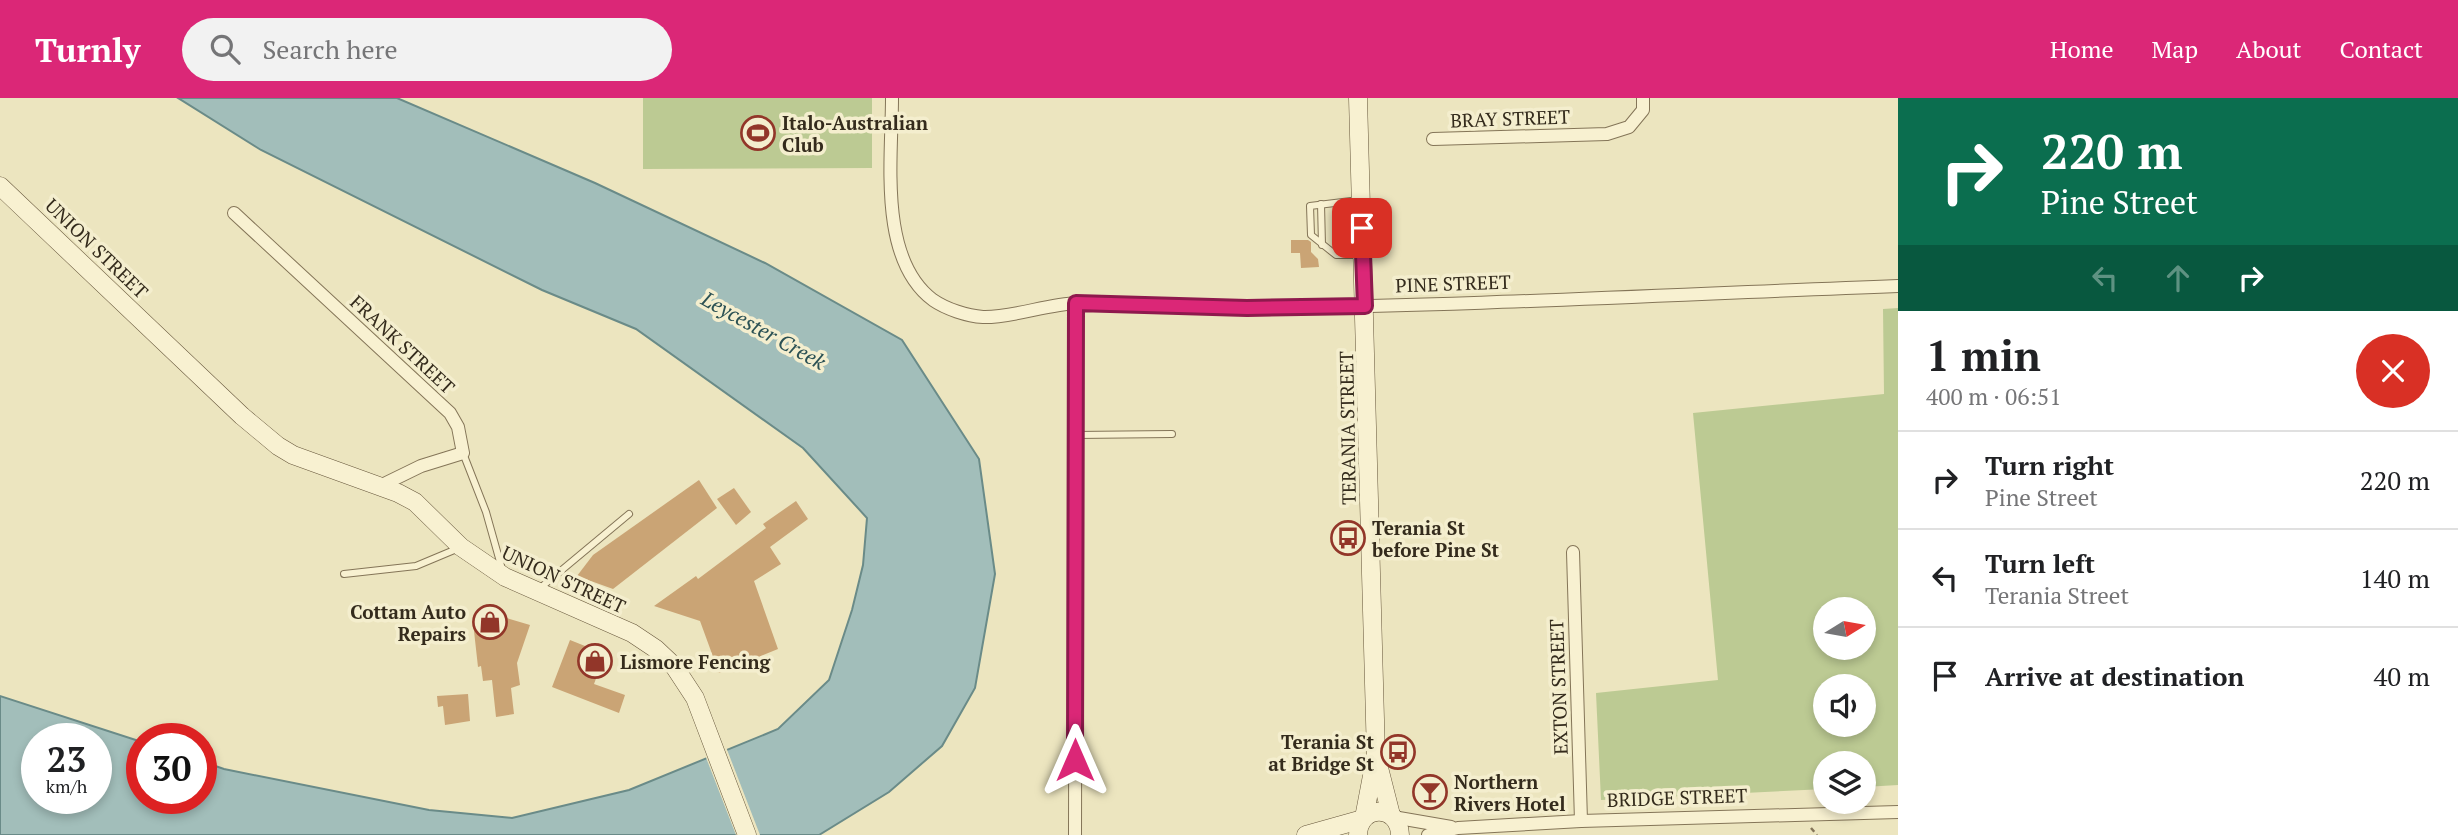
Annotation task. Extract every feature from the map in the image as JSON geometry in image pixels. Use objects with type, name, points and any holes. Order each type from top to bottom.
[{"type":"main road","name":"TERANIA STREET","points":[[1358,98],[1376,757],[1362,824]]},
{"type":"main road","name":"UNION STREET","points":[[0,186],[259,431],[293,455],[380,486],[415,502],[461,547],[505,577],[640,638],[656,649],[674,666],[695,698],[747,835]]},
{"type":"main road","name":"TERANIA STREET","points":[[1376,757],[1400,835]]},
{"type":"main road","points":[[1306,835],[1362,824],[1378,812],[1392,816]]},
{"type":"street","name":"PINE STREET","points":[[892,98],[892,215],[906,268],[920,289],[936,302],[984,317],[1076,303],[1247,308],[1365,306],[1898,286]]},
{"type":"street","name":"BRAY STREET","points":[[1433,139],[1607,134],[1629,127],[1643,110],[1643,98]]},
{"type":"street","name":"FRANK STREET","points":[[234,213],[450,413],[458,426],[463,453]]},
{"type":"street","points":[[1075,835],[1076,303]]},
{"type":"street","points":[[380,486],[421,466],[463,453]]},
{"type":"street","name":"EXTON STREET","points":[[1573,552],[1581,821]]},
{"type":"street","name":"BRIDGE STREET","points":[[1428,835],[1458,828],[1581,821],[1898,812]]},
{"type":"street","name":"BRIDGE STREET","points":[[1392,816],[1458,828]]},
{"type":"lane","points":[[1361,200],[1310,205],[1311,234],[1336,255],[1363,255]]},
{"type":"lane","points":[[1076,435],[1172,434]]},
{"type":"lane","points":[[463,453],[486,512],[505,577]]},
{"type":"lane","points":[[534,592],[629,514]]},
{"type":"lane","points":[[344,574],[416,566],[461,547]]},
{"type":"green space","name":"Italo-Australian Club","points":[[643,98],[872,98],[872,168],[643,169]]},
{"type":"green space","points":[[1898,308],[1898,785],[1876,786],[1876,751],[1813,751],[1813,790],[1601,800],[1596,693],[1718,680],[1693,413],[1884,394],[1883,309]]},
{"type":"water","name":"Leycester Creek","points":[[178,98],[397,98],[595,183],[765,263],[902,340],[979,459],[995,574],[975,688],[942,746],[889,792],[819,835],[0,835],[0,696],[83,723],[21,723],[21,814],[112,814],[112,732],[126,737],[126,814],[217,814],[217,767],[429,810],[512,818],[629,790],[778,729],[829,680],[852,610],[863,565],[867,518],[803,448],[636,329],[542,290],[261,150]]},
{"type":"pier","points":[[726,747],[760,835],[736,835],[705,755]]},
{"type":"building","points":[[1291,240],[1311,242],[1311,252],[1318,259],[1319,267],[1301,268],[1300,253],[1291,253]]},
{"type":"building","points":[[699,480],[717,508],[613,589],[577,576],[593,555]]},
{"type":"building","points":[[734,488],[751,512],[736,525],[717,499]]},
{"type":"building","points":[[796,501],[808,519],[770,547],[781,564],[754,581],[778,649],[719,673],[700,621],[654,606],[696,576],[698,579],[766,528],[763,524]]},
{"type":"building","points":[[503,617],[530,625],[517,663],[520,685],[511,688],[514,714],[496,717],[492,680],[483,681],[481,666],[478,667],[473,622]]},
{"type":"building","points":[[570,640],[605,654],[594,684],[625,695],[619,713],[552,687]]},
{"type":"building","points":[[468,694],[470,721],[445,725],[443,706],[438,707],[437,696]]},
{"type":"place","name":"Italo-Australian Club","points":[[758,133]]},
{"type":"place","name":"Terania St before Pine St","points":[[1348,538]]},
{"type":"place","name":"Cottam Auto Repairs","points":[[490,622]]},
{"type":"place","name":"Lismore Fencing","points":[[595,661]]},
{"type":"place","name":"Terania St at Bridge St","points":[[1398,752]]},
{"type":"place","name":"Northern Rivers Hotel","points":[[1430,792]]},
{"type":"route","points":[[1075,760],[1076,303],[1247,308],[1365,306],[1362,228]]}]
